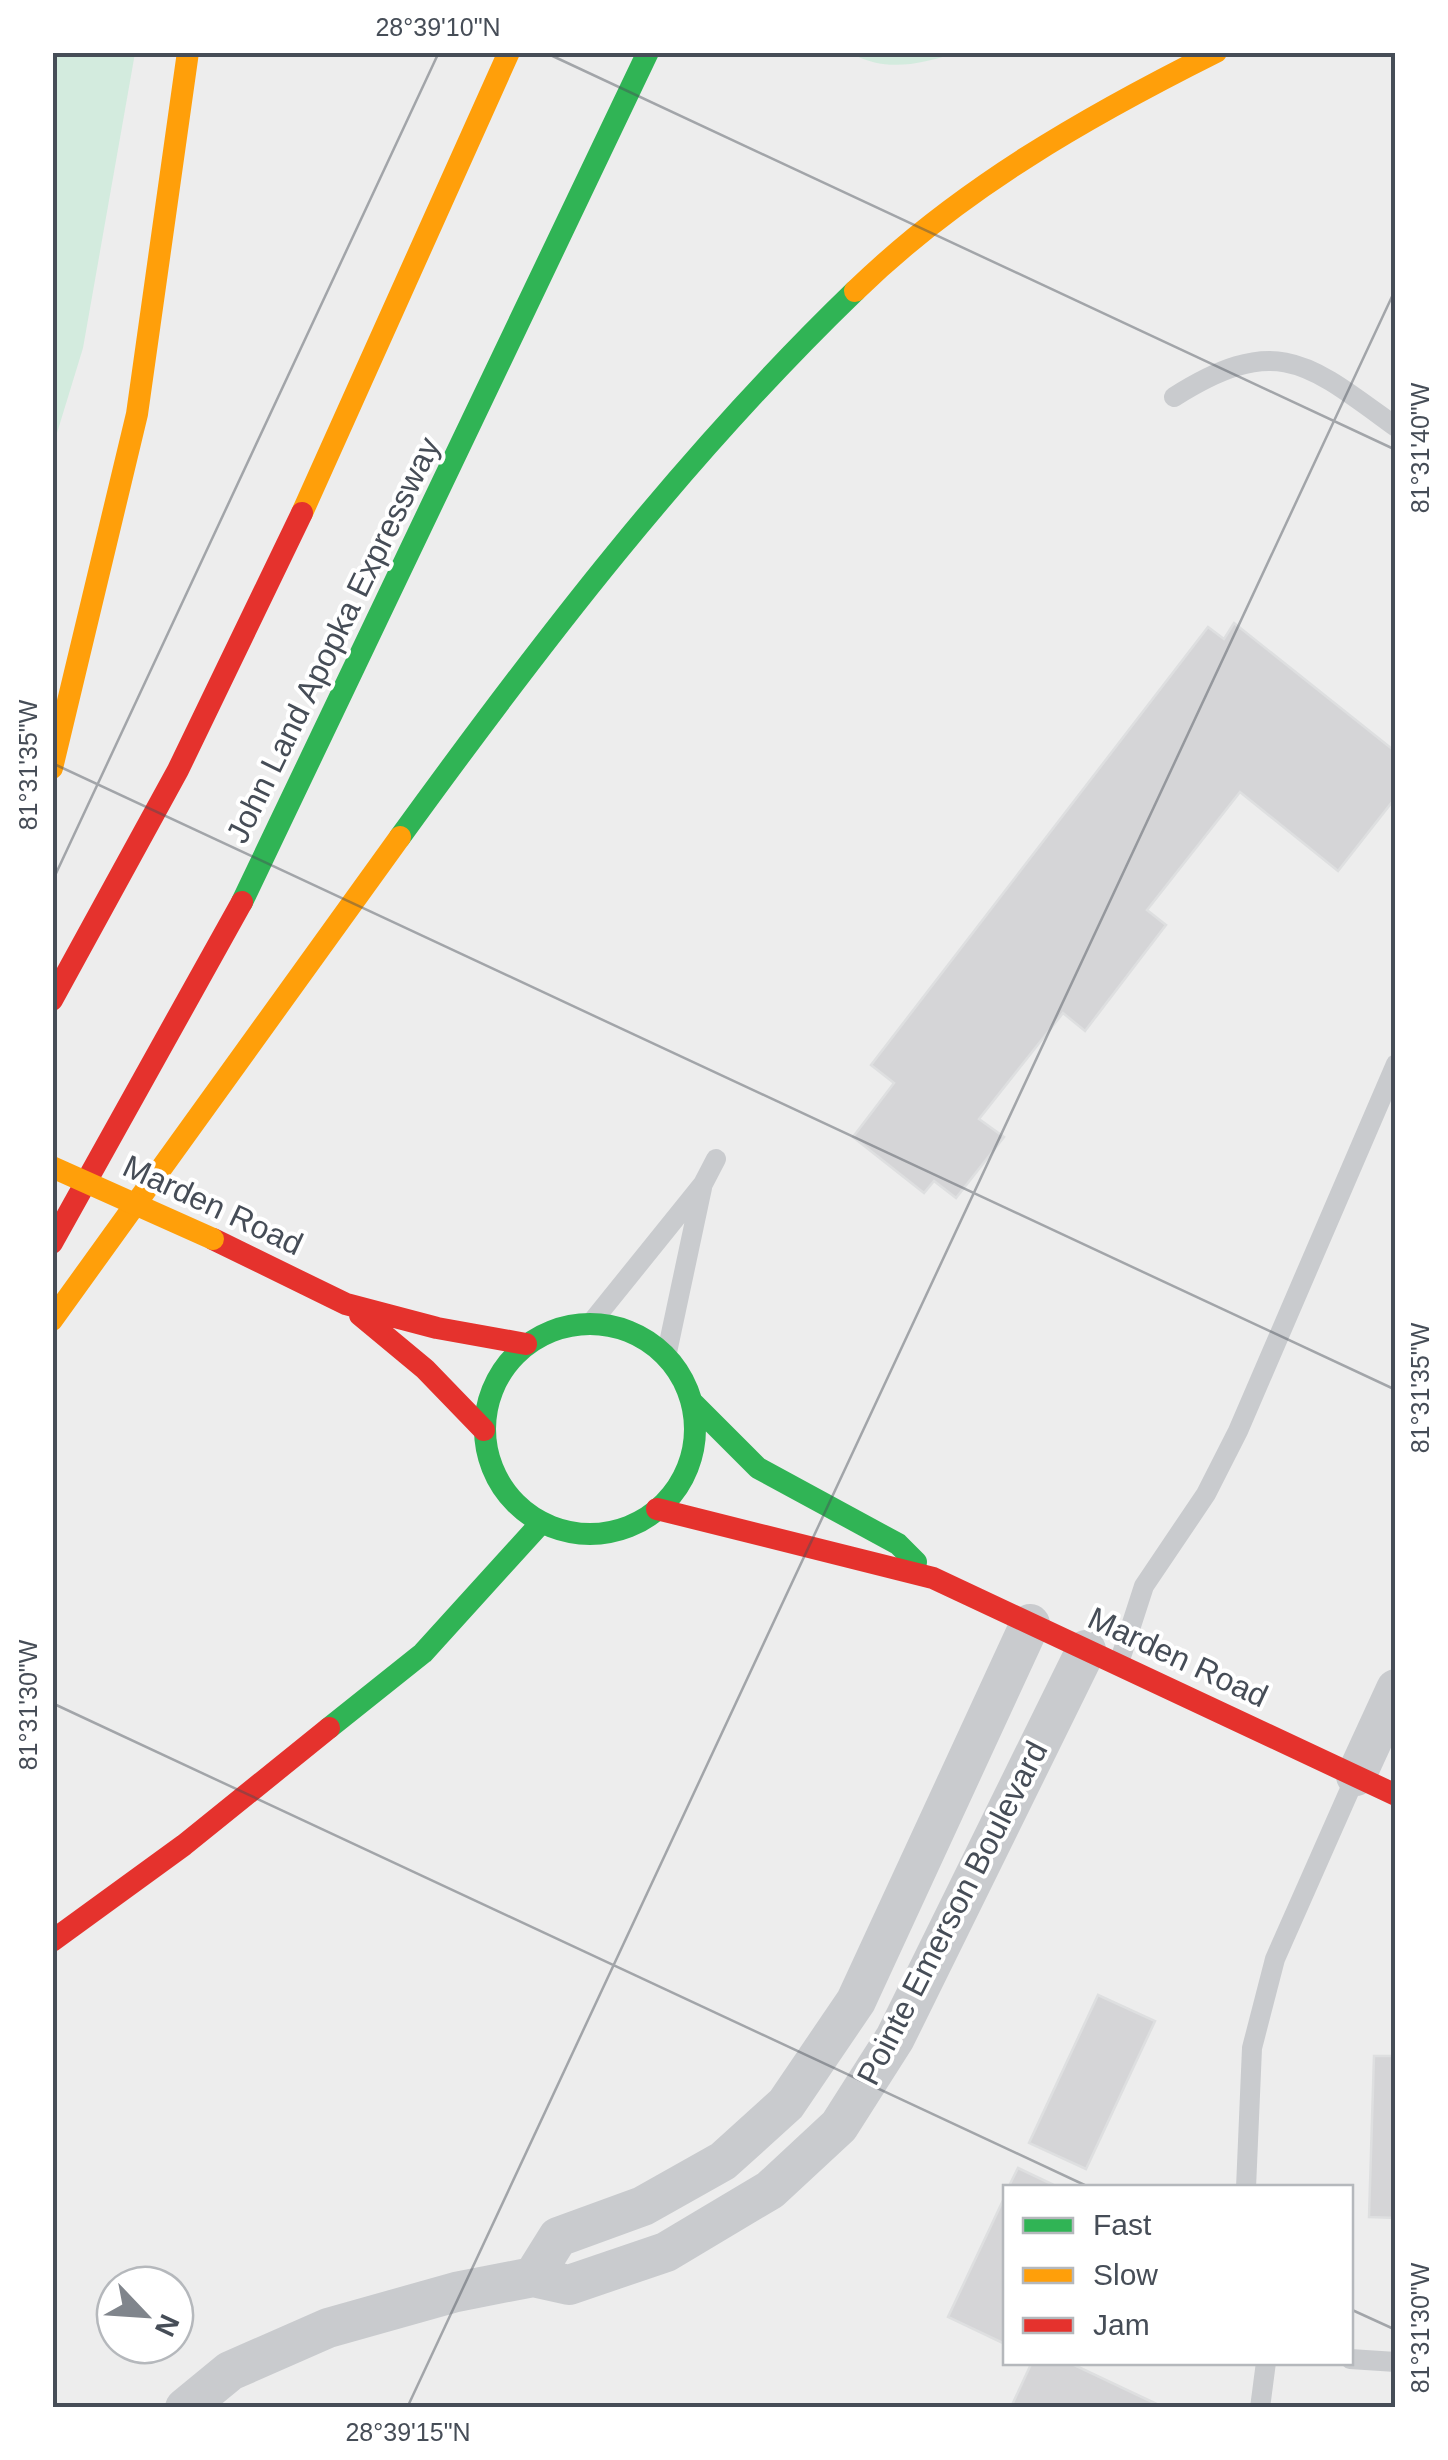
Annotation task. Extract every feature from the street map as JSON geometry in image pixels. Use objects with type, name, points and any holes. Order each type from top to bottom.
[{"type":"main road","points":[[52,768],[137,414],[188,52]]},
{"type":"main road","points":[[52,1000],[105,908],[288,537],[509,52]]},
{"type":"main road","name":"John Land Apopka Expressway","points":[[52,1243],[261,866],[648,52]]},
{"type":"main road","points":[[52,1320],[569,606],[730,412],[871,272],[1037,149],[1216,52]]},
{"type":"main road","name":"Marden Road","points":[[52,1167],[346,1304],[526,1344]]},
{"type":"main road","name":"Marden Road","points":[[346,1304],[425,1369],[484,1430]]},
{"type":"main road","points":[[591,1323],[625,1329],[678,1370],[692,1402],[695,1436],[687,1470],[657,1509],[641,1521],[608,1533],[574,1534],[541,1523],[500,1484],[488,1458],[484,1430],[489,1398],[504,1368],[526,1344],[557,1328],[591,1323]]},
{"type":"main road","name":"Marden Road","points":[[692,1402],[758,1468],[898,1544],[933,1578]]},
{"type":"main road","name":"Marden Road","points":[[657,1509],[933,1578],[1396,1795]]},
{"type":"main road","points":[[52,1941],[184,1844],[423,1653],[541,1523]]},
{"type":"street","name":"Pointe Emerson Boulevard","points":[[533,2277],[558,2238],[643,2206],[722,2161],[786,2104],[856,2001],[1030,1624]]},
{"type":"street","name":"Pointe Emerson Boulevard","points":[[185,2408],[230,2371],[328,2328],[456,2292],[533,2277],[569,2284],[666,2252],[770,2190],[839,2126],[895,2038],[968,1886],[1102,1658]]},
{"type":"street","points":[[1356,1776],[1396,1690]]},
{"type":"street","points":[[918,1864],[968,1886]]},
{"type":"street","points":[[740,2145],[770,2190]]},
{"type":"lane","points":[[1174,397],[1208,375],[1262,358],[1308,366],[1354,394],[1396,428]]},
{"type":"lane","points":[[1102,1658],[1144,1586],[1206,1494],[1238,1431],[1396,1064]]},
{"type":"lane","points":[[591,1323],[703,1184],[716,1159]]},
{"type":"lane","points":[[666,1357],[703,1184]]},
{"type":"lane","points":[[1246,2185],[1252,2048],[1275,1960],[1356,1776]]},
{"type":"lane","points":[[1353,2359],[1396,2362]]},
{"type":"lane","points":[[1260,2408],[1266,2365]]},
{"type":"green space","points":[[53,52],[135,53],[83,348],[53,446]]},
{"type":"green space","points":[[850,52],[957,53],[890,65]]},
{"type":"building","points":[[1234,623],[1396,752],[1396,797],[1338,871],[1240,792],[1147,910],[1166,925],[1085,1031],[1063,1013],[979,1119],[1004,1137],[956,1198],[934,1181],[924,1193],[853,1137],[894,1083],[871,1065],[1208,627],[1224,639]]},
{"type":"building","points":[[1098,1995],[1155,2021],[1086,2169],[1029,2143]]},
{"type":"building","points":[[1374,2056],[1396,2056],[1396,2218],[1369,2217]]},
{"type":"building","points":[[1018,2168],[1054,2185],[1010,2185]]},
{"type":"building","points":[[1003,2200],[1003,2343],[948,2317]]},
{"type":"building","points":[[1031,2365],[1074,2365],[1165,2408],[1018,2408],[1012,2405]]},
{"type":"traffic: fast","points":[[242,902],[648,52]]},
{"type":"traffic: fast","points":[[400,837],[560,623],[672,486],[855,291]]},
{"type":"traffic: fast","points":[[590,1324],[630,1332],[664,1355],[687,1389],[695,1429],[687,1469],[664,1503],[630,1526],[590,1534],[550,1526],[516,1503],[493,1469],[485,1429],[493,1389],[516,1355],[550,1332],[590,1324]]},
{"type":"traffic: fast","points":[[692,1402],[758,1468],[898,1544],[916,1562]]},
{"type":"traffic: fast","points":[[329,1728],[423,1653],[541,1523]]},
{"type":"traffic: slow","points":[[52,768],[137,414],[188,52]]},
{"type":"traffic: slow","points":[[302,513],[509,52]]},
{"type":"traffic: slow","points":[[855,291],[937,220],[1026,158],[1120,102],[1216,52]]},
{"type":"traffic: slow","points":[[52,1320],[400,837]]},
{"type":"traffic: slow","points":[[52,1167],[213,1239]]},
{"type":"traffic: jam","points":[[52,1000],[178,770],[302,513]]},
{"type":"traffic: jam","points":[[52,1243],[242,902]]},
{"type":"traffic: jam","points":[[213,1239],[346,1304],[437,1328],[526,1344]]},
{"type":"traffic: jam","points":[[360,1315],[425,1369],[484,1430]]},
{"type":"traffic: jam","points":[[657,1509],[933,1578],[1396,1795]]},
{"type":"traffic: jam","points":[[52,1941],[184,1845],[329,1728]]}]
